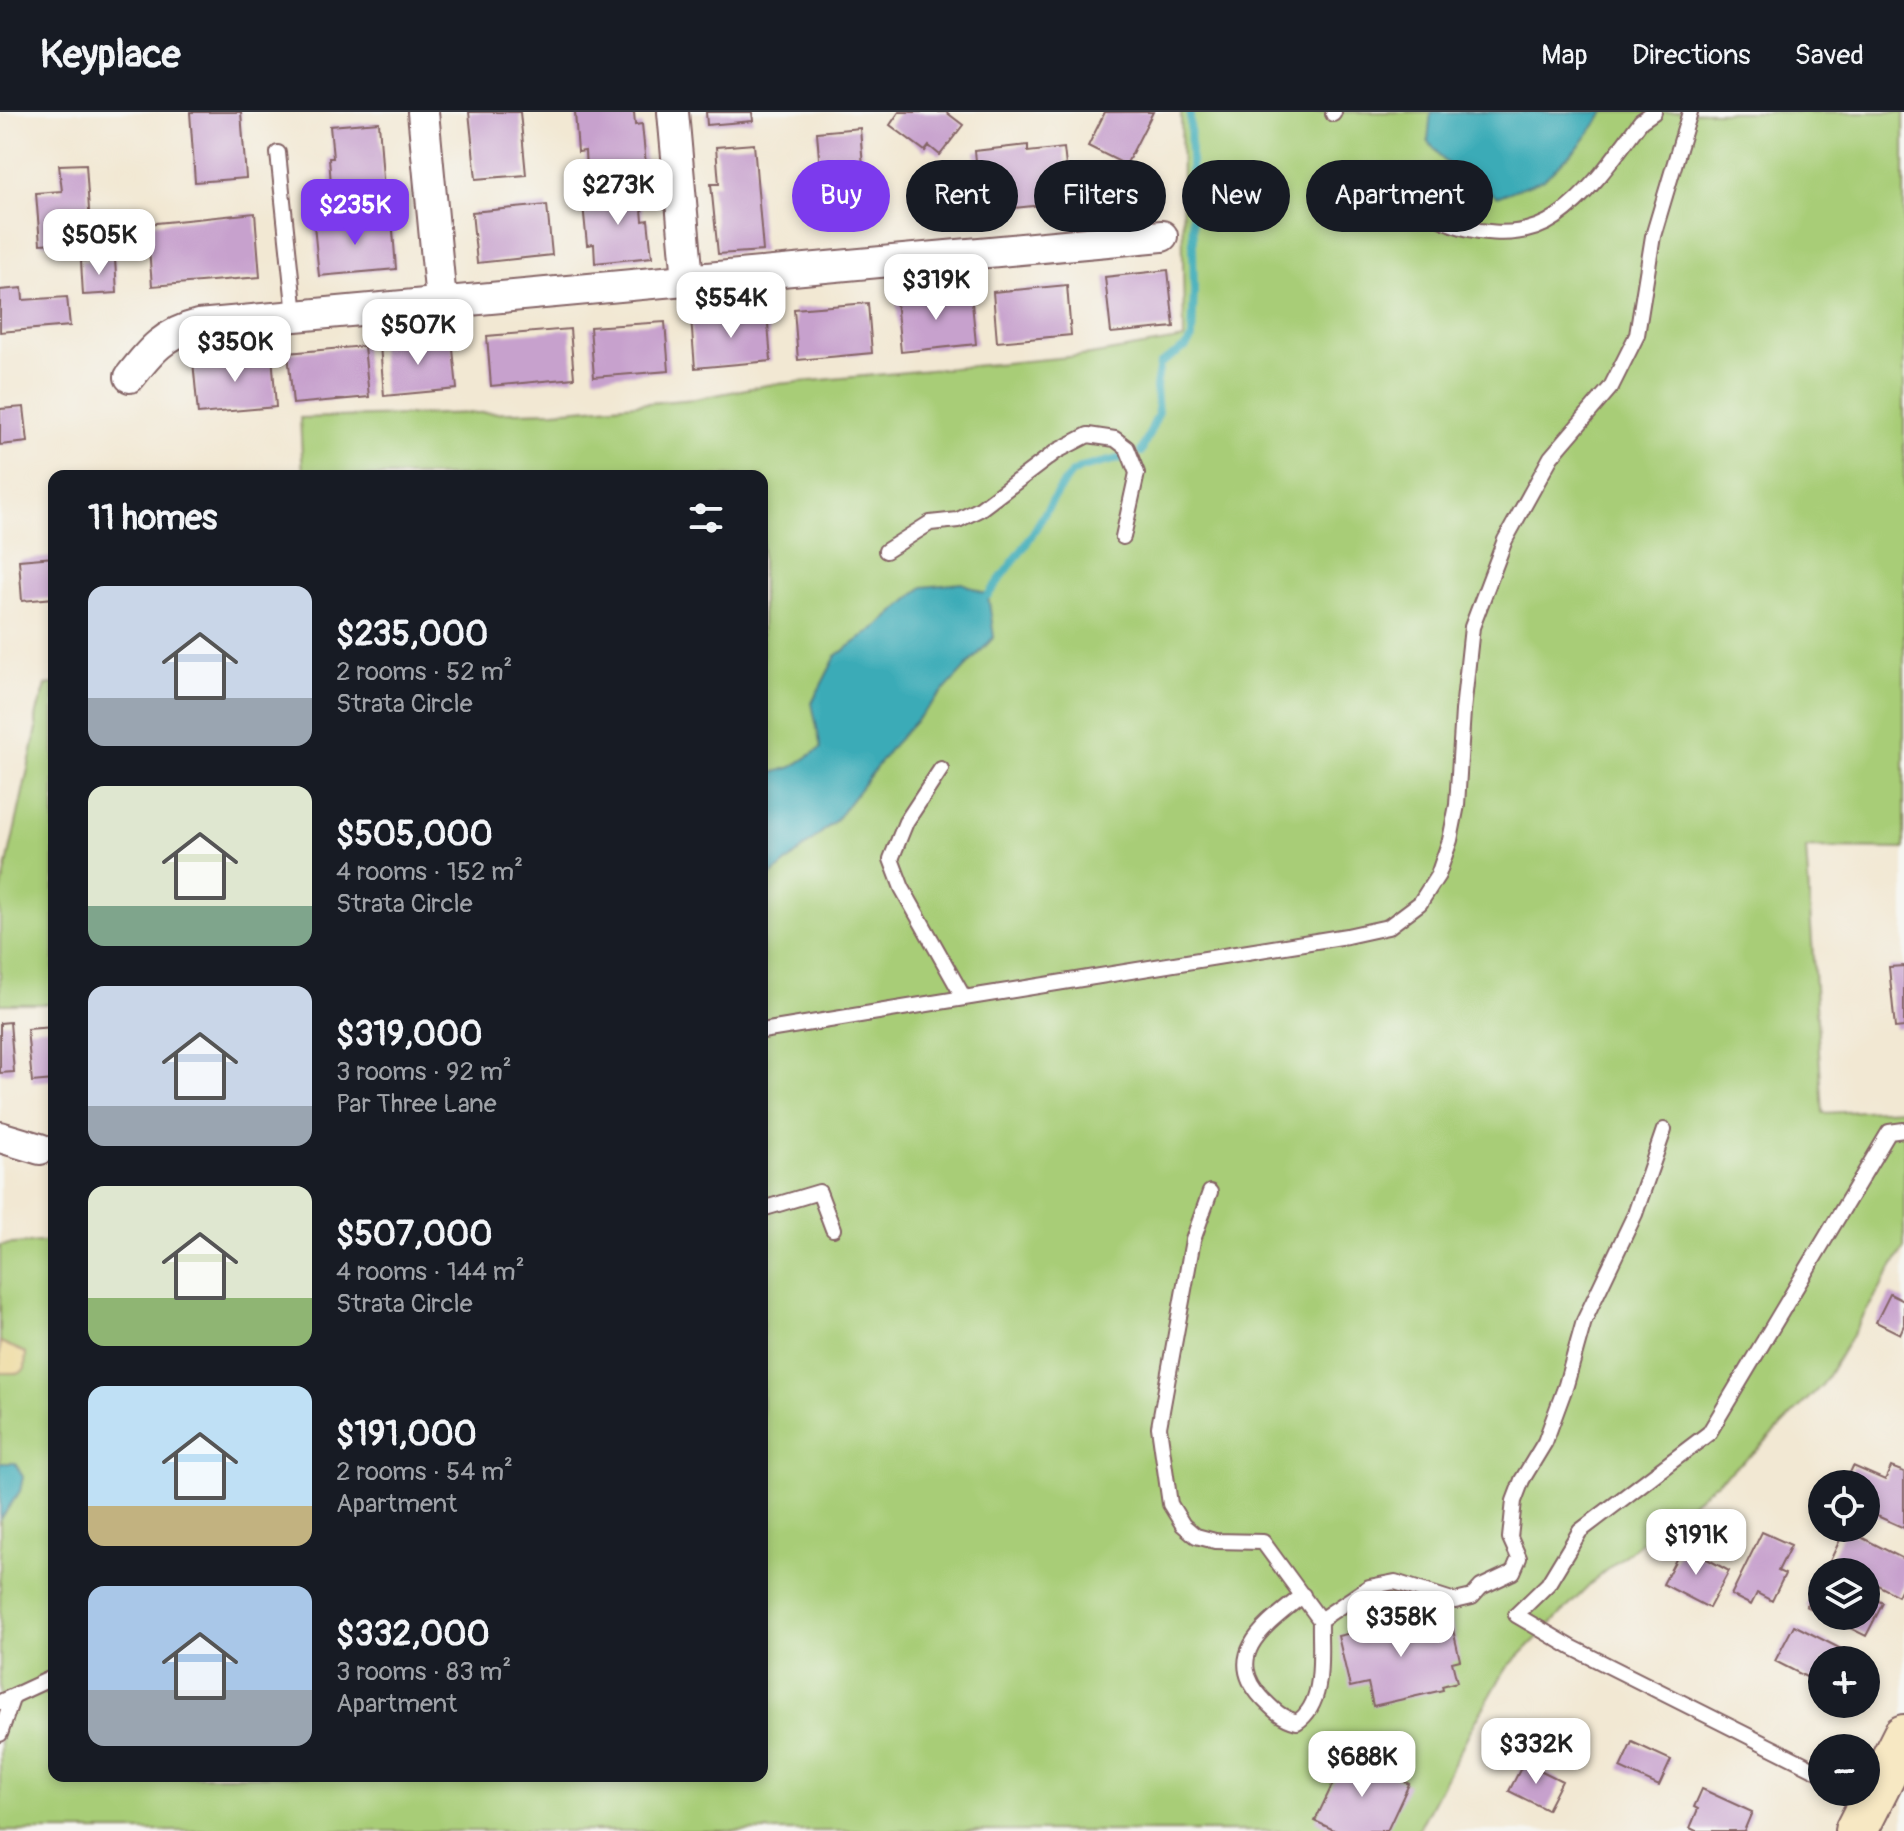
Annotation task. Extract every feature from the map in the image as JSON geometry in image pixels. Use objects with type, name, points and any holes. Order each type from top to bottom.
[{"type":"street","points":[[423,112],[441,301]]},
{"type":"street","points":[[673,112],[688,280]]},
{"type":"street","points":[[130,377],[151,349],[163,339],[185,328],[244,319],[1162,236]]},
{"type":"street","points":[[0,1137],[40,1149]]},
{"type":"street","points":[[1862,1807],[1904,1736]]},
{"type":"lane","points":[[1489,232],[1522,231],[1554,218],[1580,196],[1641,121],[1654,112]]},
{"type":"lane","points":[[768,1030],[1361,933],[1388,927],[1420,903],[1438,875],[1455,817],[1472,627],[1505,540],[1551,457],[1611,387],[1637,335],[1653,236],[1690,112]]},
{"type":"lane","points":[[278,153],[295,315]]},
{"type":"lane","points":[[886,551],[930,523],[958,520],[980,509],[1057,451],[1088,435],[1115,439],[1127,448],[1137,473],[1123,537]]},
{"type":"lane","points":[[941,769],[906,822],[891,859],[902,888],[964,998]]},
{"type":"lane","points":[[1320,1620],[1369,1587],[1395,1582],[1455,1601],[1472,1597],[1481,1587],[1513,1572],[1519,1558],[1510,1538],[1514,1501],[1522,1480],[1545,1442],[1566,1385],[1584,1321],[1635,1214],[1664,1130]]},
{"type":"lane","points":[[1808,1766],[1571,1647],[1516,1615],[1548,1584],[1580,1531],[1709,1433],[1889,1132],[1904,1130]]},
{"type":"lane","points":[[768,1207],[819,1192],[833,1229]]},
{"type":"lane","points":[[1210,1192],[1193,1240],[1159,1427],[1170,1504],[1183,1525],[1196,1536],[1215,1541],[1263,1542],[1303,1595],[1320,1620],[1316,1699],[1307,1715],[1297,1722],[1282,1718],[1256,1691],[1245,1663],[1249,1644],[1303,1595]]},
{"type":"lane","points":[[0,1734],[7,1699],[48,1680]]},
{"type":"green space","points":[[1181,112],[1904,112],[1904,849],[1806,848],[1823,1113],[1904,1109],[1904,1248],[1823,1384],[1756,1451],[1600,1575],[1505,1670],[1418,1831],[0,1831],[0,1245],[48,1241],[48,1782],[768,1782],[768,470],[303,470],[300,418],[554,411],[695,399],[767,385],[1090,355],[1184,339],[1183,232],[1290,232],[1290,160],[1182,160],[1182,188]]},
{"type":"green space","points":[[46,685],[48,1004],[0,1004],[0,897],[37,728],[37,712]]},
{"type":"sand","points":[[0,1342],[26,1353],[25,1369],[20,1373],[0,1373]]},
{"type":"water","points":[[1431,112],[1605,112],[1580,145],[1544,179],[1497,197],[1493,194],[1493,160],[1443,160],[1428,141]]},
{"type":"water","points":[[962,583],[988,595],[994,637],[894,744],[836,820],[768,879],[768,774],[792,767],[821,748],[812,703],[836,656],[881,624],[923,587]]},
{"type":"water","points":[[0,1463],[15,1463],[23,1477],[20,1491],[0,1520]]},
{"type":"building","points":[[190,112],[241,112],[246,178],[195,182]]},
{"type":"building","points":[[469,112],[520,112],[526,175],[476,179]]},
{"type":"building","points":[[575,112],[634,112],[635,125],[642,124],[646,165],[586,170],[585,151],[578,152]]},
{"type":"building","points":[[706,112],[752,112],[753,121],[707,125]]},
{"type":"building","points":[[899,112],[946,112],[963,125],[940,155],[929,146],[925,151],[890,125]]},
{"type":"building","points":[[1105,112],[1153,112],[1129,160],[1116,160],[1088,146]]},
{"type":"building","points":[[379,122],[384,193],[332,197],[330,126]]},
{"type":"building","points":[[860,128],[862,160],[819,160],[817,132]]},
{"type":"building","points":[[754,144],[763,251],[718,254],[711,184],[719,184],[716,147]]},
{"type":"building","points":[[1028,145],[1028,152],[1064,148],[1065,160],[1034,160],[1034,206],[1018,207],[1018,160],[976,160],[975,151]]},
{"type":"building","points":[[86,164],[91,241],[40,244],[36,193],[62,191],[59,165]]},
{"type":"building","points":[[640,185],[643,221],[648,220],[652,257],[595,263],[594,244],[587,245],[583,204],[610,202],[609,189]]},
{"type":"building","points":[[547,205],[552,255],[477,263],[472,212]]},
{"type":"building","points":[[255,213],[260,277],[152,286],[147,224]]},
{"type":"building","points":[[392,218],[396,269],[319,276],[314,225]]},
{"type":"building","points":[[115,259],[117,293],[83,295],[81,261]]},
{"type":"building","points":[[1168,270],[1174,327],[1111,333],[1105,277]]},
{"type":"building","points":[[1067,285],[1071,335],[997,342],[993,292]]},
{"type":"building","points":[[22,288],[23,300],[67,297],[70,326],[0,332],[0,290]]},
{"type":"building","points":[[971,293],[976,344],[901,352],[896,300]]},
{"type":"building","points":[[868,303],[872,353],[798,360],[794,309]]},
{"type":"building","points":[[767,311],[771,361],[695,368],[691,318]]},
{"type":"building","points":[[665,322],[669,371],[594,377],[590,327]]},
{"type":"building","points":[[570,329],[574,378],[491,386],[487,336]]},
{"type":"building","points":[[452,339],[457,389],[384,396],[380,345]]},
{"type":"building","points":[[364,346],[369,397],[293,404],[288,353]]},
{"type":"building","points":[[272,354],[276,407],[198,414],[193,361]]},
{"type":"building","points":[[24,407],[28,442],[0,445],[0,409]]},
{"type":"building","points":[[48,558],[48,599],[22,601],[19,560]]},
{"type":"building","points":[[1904,966],[1904,1027],[1895,1028],[1889,967]]},
{"type":"building","points":[[10,1022],[14,1072],[0,1073],[0,1023]]},
{"type":"building","points":[[48,1027],[48,1081],[32,1082],[27,1029]]},
{"type":"building","points":[[1890,1294],[1904,1301],[1904,1325],[1900,1334],[1876,1322]]},
{"type":"building","points":[[1891,1467],[1904,1472],[1904,1528],[1880,1517],[1880,1478],[1885,1480]]},
{"type":"building","points":[[1762,1532],[1791,1545],[1778,1571],[1785,1574],[1772,1601],[1757,1593],[1751,1605],[1731,1595]]},
{"type":"building","points":[[1839,1542],[1871,1542],[1904,1559],[1904,1584],[1898,1596],[1880,1586],[1880,1558],[1831,1558]]},
{"type":"building","points":[[1683,1546],[1729,1571],[1709,1608],[1663,1584]]},
{"type":"building","points":[[1428,1615],[1430,1626],[1451,1621],[1460,1660],[1452,1662],[1457,1682],[1442,1686],[1443,1690],[1373,1706],[1368,1683],[1350,1687],[1338,1636]]},
{"type":"building","points":[[1794,1625],[1835,1646],[1808,1646],[1808,1678],[1775,1661]]},
{"type":"building","points":[[1854,1630],[1869,1630],[1866,1636]]},
{"type":"building","points":[[1632,1742],[1671,1760],[1659,1786],[1620,1768]]},
{"type":"building","points":[[1347,1754],[1409,1784],[1387,1831],[1336,1831],[1315,1821]]},
{"type":"building","points":[[1524,1762],[1562,1781],[1547,1810],[1509,1791]]},
{"type":"building","points":[[1702,1789],[1752,1812],[1744,1831],[1696,1831],[1690,1828]]},
{"type":"waterway","points":[[1141,452],[1158,414],[1156,387],[1160,364],[1186,347],[1192,338],[1194,290],[1190,112]]},
{"type":"waterway","points":[[988,595],[1025,546],[1071,474],[1081,468],[1122,458]]}]
